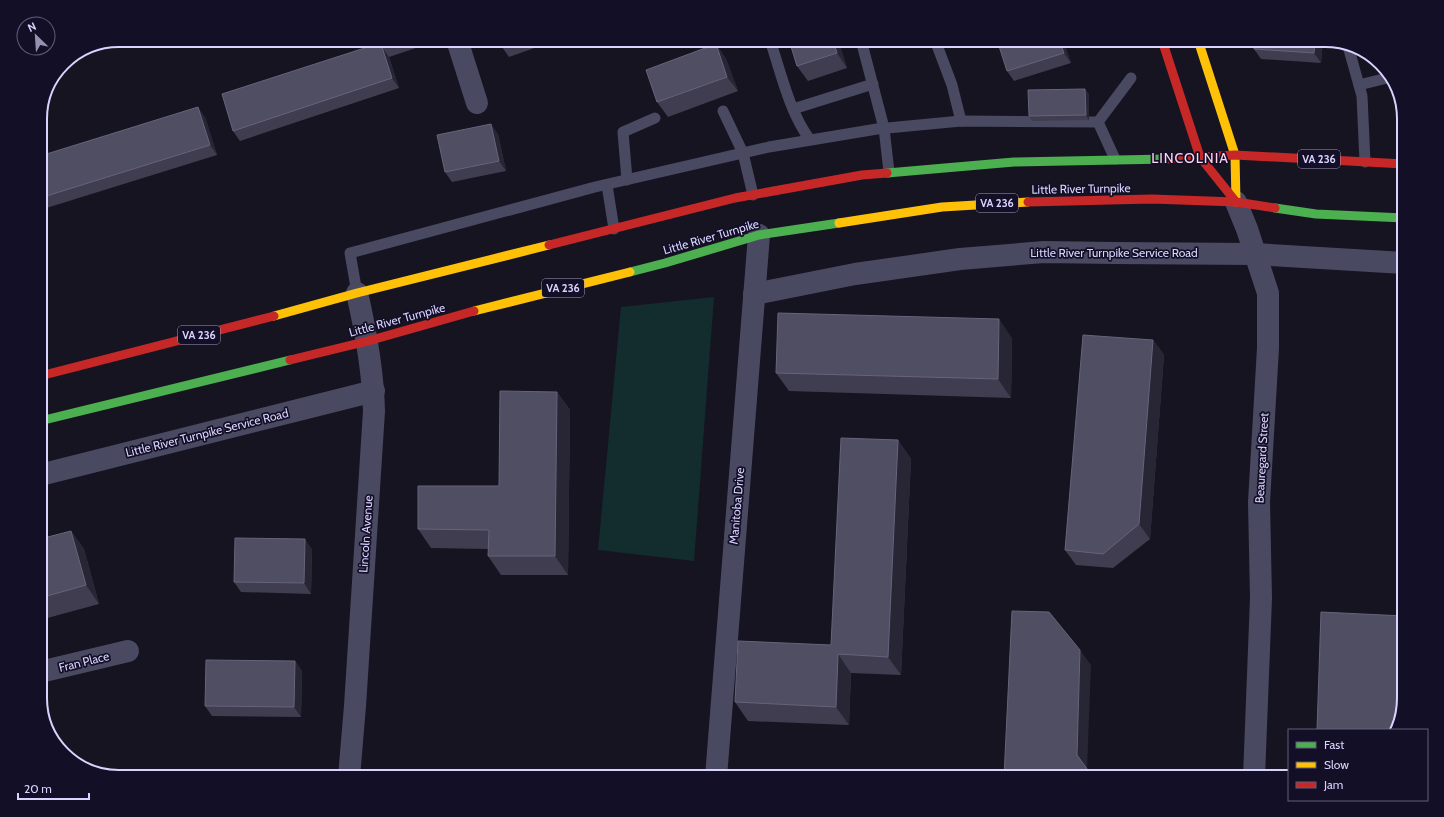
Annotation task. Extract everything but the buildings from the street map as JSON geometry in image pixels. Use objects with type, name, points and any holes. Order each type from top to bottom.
[{"type":"main road","points":[[1164,47],[1188,116],[1200,157]]},
{"type":"main road","points":[[1203,47],[1235,155],[1236,202]]},
{"type":"main road","name":"VA 236","points":[[47,374],[267,318],[357,293],[753,195],[862,175],[1014,162],[1235,155],[1397,164]]},
{"type":"main road","name":"Beauregard Street","points":[[1200,157],[1236,202]]},
{"type":"main road","name":"Little River Turnpike","points":[[47,419],[368,341],[496,305],[665,263],[759,235],[942,208],[1016,202],[1152,200],[1236,202],[1316,214],[1397,218]]},
{"type":"street","points":[[459,47],[477,103]]},
{"type":"street","name":"Beauregard Street","points":[[1236,202],[1268,293],[1268,348],[1259,502],[1261,598],[1254,770]]},
{"type":"street","name":"Manitoba Drive","points":[[717,770],[759,235]]},
{"type":"street","name":"Little River Turnpike Service Road","points":[[754,294],[855,274],[960,259],[1044,252],[1114,254],[1255,254],[1397,263]]},
{"type":"street","name":"Lincoln Avenue","points":[[350,770],[355,706],[374,391],[368,341],[357,293]]},
{"type":"street","name":"Little River Turnpike Service Road","points":[[47,473],[374,391]]},
{"type":"street","name":"Fran Place","points":[[47,670],[128,651]]},
{"type":"lane","points":[[772,47],[793,109],[801,128],[810,140]]},
{"type":"lane","points":[[863,47],[884,128],[889,172]]},
{"type":"lane","points":[[938,47],[952,85],[961,121]]},
{"type":"lane","points":[[1350,52],[1362,96],[1365,162]]},
{"type":"lane","points":[[1098,122],[1131,78]]},
{"type":"lane","points":[[1359,85],[1385,79]]},
{"type":"lane","points":[[793,109],[872,84]]},
{"type":"lane","points":[[723,110],[743,153],[753,195]]},
{"type":"lane","points":[[627,180],[622,132],[654,118]]},
{"type":"lane","points":[[357,293],[350,254],[607,185],[768,147],[884,128],[961,121],[1098,122]]},
{"type":"lane","points":[[1098,122],[1116,159]]},
{"type":"lane","points":[[607,185],[614,229]]},
{"type":"green space","points":[[714,297],[694,561],[598,550],[621,307]]},
{"type":"traffic: fast","points":[[887,173],[1014,162],[1167,159]]},
{"type":"traffic: fast","points":[[1275,208],[1316,214],[1397,218]]},
{"type":"traffic: fast","points":[[630,272],[759,235],[839,223]]},
{"type":"traffic: fast","points":[[47,419],[290,360]]},
{"type":"traffic: slow","points":[[1200,47],[1235,155],[1236,202]]},
{"type":"traffic: slow","points":[[839,223],[942,207],[1028,202]]},
{"type":"traffic: slow","points":[[274,316],[357,293],[549,245]]},
{"type":"traffic: slow","points":[[474,311],[630,272]]},
{"type":"traffic: jam","points":[[1164,47],[1200,157],[1236,202]]},
{"type":"traffic: jam","points":[[1167,159],[1235,155],[1397,164]]},
{"type":"traffic: jam","points":[[549,245],[735,198],[862,175],[887,173]]},
{"type":"traffic: jam","points":[[1028,202],[1152,199],[1236,202],[1275,208]]},
{"type":"traffic: jam","points":[[290,360],[368,341],[474,311]]},
{"type":"traffic: jam","points":[[47,374],[274,316]]},
{"type":"district","name":"LINCOLNIA","points":[[1190,158]]}]
